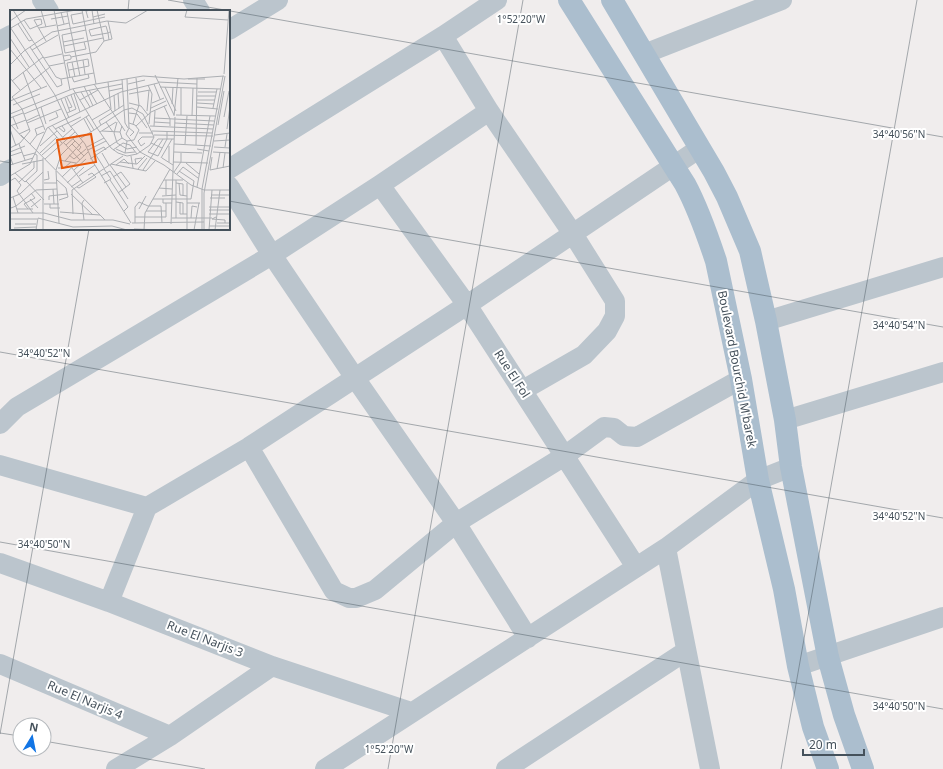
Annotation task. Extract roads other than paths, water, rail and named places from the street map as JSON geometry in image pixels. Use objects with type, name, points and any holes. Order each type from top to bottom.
[{"type":"main road","name":"Boulevard Bourchid M'barek","points":[[569,0],[695,203],[716,261],[741,379],[758,480],[784,589],[798,666],[813,727],[828,769]]},
{"type":"main road","points":[[612,0],[727,196],[750,251],[766,321],[785,420],[791,467],[828,656],[853,743],[863,769]]},
{"type":"street","points":[[42,0],[48,10]]},
{"type":"street","points":[[193,0],[199,10]]},
{"type":"street","points":[[230,29],[278,0]]},
{"type":"street","points":[[230,168],[443,36],[497,0]]},
{"type":"street","points":[[644,54],[782,0]]},
{"type":"street","points":[[0,41],[10,36]]},
{"type":"street","points":[[443,36],[489,111],[573,234],[616,301],[614,316],[607,331],[584,354],[523,390]]},
{"type":"street","points":[[0,424],[17,406],[272,254],[380,185],[489,111]]},
{"type":"street","points":[[109,602],[147,507],[249,448],[467,305],[700,148]]},
{"type":"street","points":[[0,176],[10,170]]},
{"type":"street","name":"Rue El Fol","points":[[380,185],[467,305],[636,567]]},
{"type":"street","points":[[230,188],[272,254],[355,378],[456,524],[528,638]]},
{"type":"street","points":[[766,321],[943,267]]},
{"type":"street","points":[[785,420],[943,372]]},
{"type":"street","points":[[249,448],[327,582],[334,591],[341,596],[356,598],[375,590],[456,524],[564,457],[604,427],[614,428],[628,437],[637,437],[645,434],[741,379]]},
{"type":"street","points":[[0,466],[147,507]]},
{"type":"street","points":[[325,769],[666,548],[758,480],[791,467]]},
{"type":"street","points":[[666,548],[710,769]]},
{"type":"street","name":"Rue El Narjis 3","points":[[0,563],[109,602],[272,666],[411,712]]},
{"type":"street","points":[[798,666],[943,617]]},
{"type":"street","points":[[511,768],[686,652]]},
{"type":"street","name":"Rue El Narjis 4","points":[[0,664],[170,736]]},
{"type":"street","points":[[116,769],[170,736],[272,666]]}]
